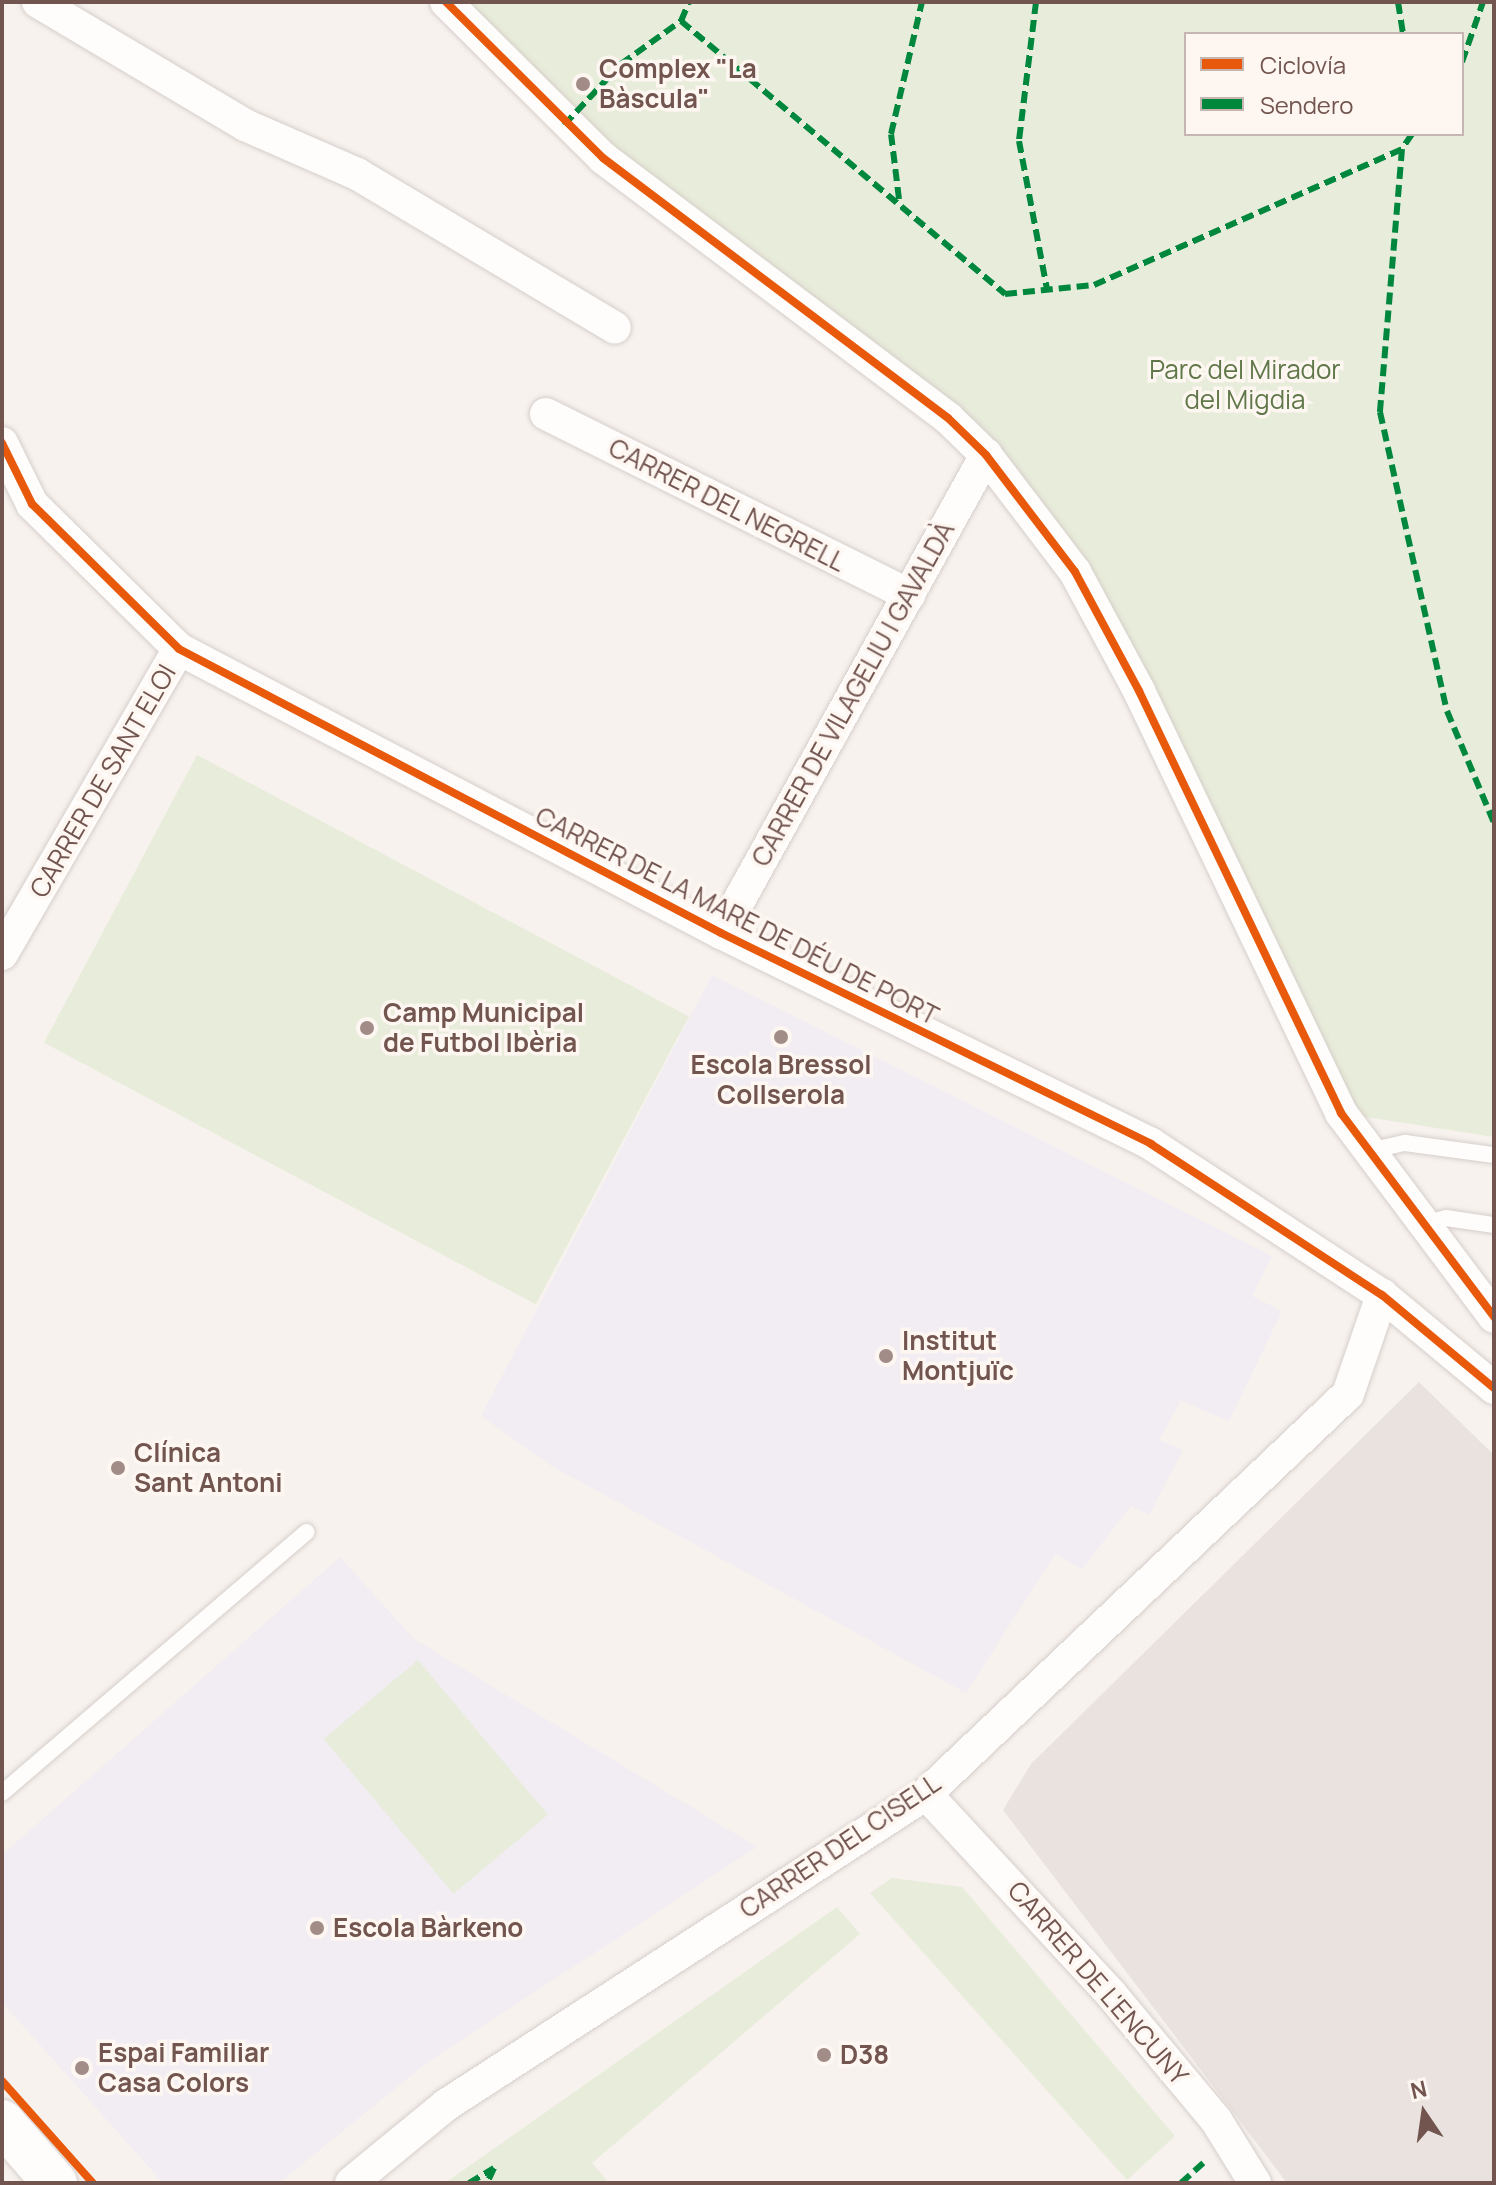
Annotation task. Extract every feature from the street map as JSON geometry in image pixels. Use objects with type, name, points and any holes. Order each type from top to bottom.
[{"type":"main road","points":[[2,2122],[55,2183]]},
{"type":"street","points":[[38,2],[245,125],[357,174],[615,328]]},
{"type":"street","points":[[446,2],[564,125],[948,418],[986,455],[1075,572],[1132,678],[1341,1113],[1494,1317]]},
{"type":"street","name":"CARRER DEL NEGRELL","points":[[546,414],[909,595]]},
{"type":"street","name":"CARRER DE LA MARE DE DÉU DE PORT","points":[[2,443],[32,504],[179,649],[721,933],[1151,1144],[1382,1295],[1494,1388]]},
{"type":"street","name":"CARRER DE VILAGELIU I GAVALDÀ","points":[[721,933],[986,455]]},
{"type":"street","name":"CARRER DE SANT ELOI","points":[[2,954],[179,649]]},
{"type":"street","name":"CARRER DEL CISELL","points":[[351,2183],[446,2105],[926,1794],[1348,1394],[1382,1295]]},
{"type":"street","name":"CARRER DE L'ENCUNY","points":[[926,1794],[1111,1994],[1216,2120],[1255,2183]]},
{"type":"lane","points":[[1369,1151],[1405,1143],[1494,1155]]},
{"type":"lane","points":[[1424,1224],[1446,1218],[1494,1225]]},
{"type":"lane","points":[[2,1793],[306,1532]]},
{"type":"shaded area","name":"Institut Montjuïc","points":[[712,975],[1272,1256],[1252,1296],[1282,1311],[1229,1421],[1181,1401],[1159,1440],[1183,1450],[1149,1515],[1131,1506],[1082,1569],[1055,1554],[966,1693],[550,1465],[481,1416]]},
{"type":"shaded area","points":[[1419,1382],[1494,1455],[1494,2183],[1287,2183],[1003,1810],[1031,1764]]},
{"type":"shaded area","name":"Escola Bàrkeno","points":[[340,1557],[414,1639],[757,1847],[429,2061],[279,2183],[163,2183],[2,2002],[2,1855]]},
{"type":"green space","name":"Parc del Mirador del Migdia","points":[[446,2],[1494,2],[1494,1137],[1341,1113],[1139,691],[986,455],[603,158]]},
{"type":"green space","name":"Camp Municipal de Futbol Ibèria","points":[[197,755],[689,1016],[536,1304],[44,1043]]},
{"type":"green space","points":[[418,1660],[548,1815],[454,1894],[324,1739]]},
{"type":"green space","points":[[892,1878],[962,1887],[1175,2136],[1127,2180],[870,1893]]},
{"type":"green space","points":[[837,1907],[860,1934],[592,2163],[609,2183],[445,2183]]},
{"type":"marked path","points":[[681,21],[689,2]]},
{"type":"marked path","points":[[899,199],[891,134],[922,2]]},
{"type":"marked path","points":[[1036,2],[1019,141],[1047,289]]},
{"type":"marked path","points":[[1398,2],[1403,32]]},
{"type":"marked path","points":[[1464,56],[1483,2]]},
{"type":"marked path","points":[[564,125],[621,64],[681,21],[1005,294],[1094,285],[1402,149]]},
{"type":"marked path","points":[[1411,136],[1402,149],[1380,412],[1447,711],[1494,823]]},
{"type":"marked path","points":[[1181,2183],[1204,2162]]},
{"type":"marked path","points":[[469,2183],[494,2168],[487,2183]]},
{"type":"cycle path","points":[[446,2],[603,158],[948,418],[986,455],[1075,572],[1139,691],[1341,1113],[1494,1317]]},
{"type":"cycle path","points":[[2,443],[32,504],[179,649],[721,933],[1151,1144],[1382,1295],[1494,1388]]},
{"type":"cycle path","points":[[2,2081],[93,2183]]},
{"type":"place","name":"Complex \"La Bàscula\"","points":[[583,84]]},
{"type":"place","name":"Camp Municipal de Futbol Ibèria","points":[[367,1028]]},
{"type":"place","name":"Escola Bressol Collserola","points":[[781,1037]]},
{"type":"place","name":"Institut Montjuïc","points":[[886,1356]]},
{"type":"place","name":"Clínica Sant Antoni","points":[[118,1468]]},
{"type":"place","name":"Escola Bàrkeno","points":[[317,1928]]},
{"type":"place","name":"D38","points":[[824,2055]]},
{"type":"place","name":"Espai Familiar Casa Colors","points":[[82,2068]]}]
